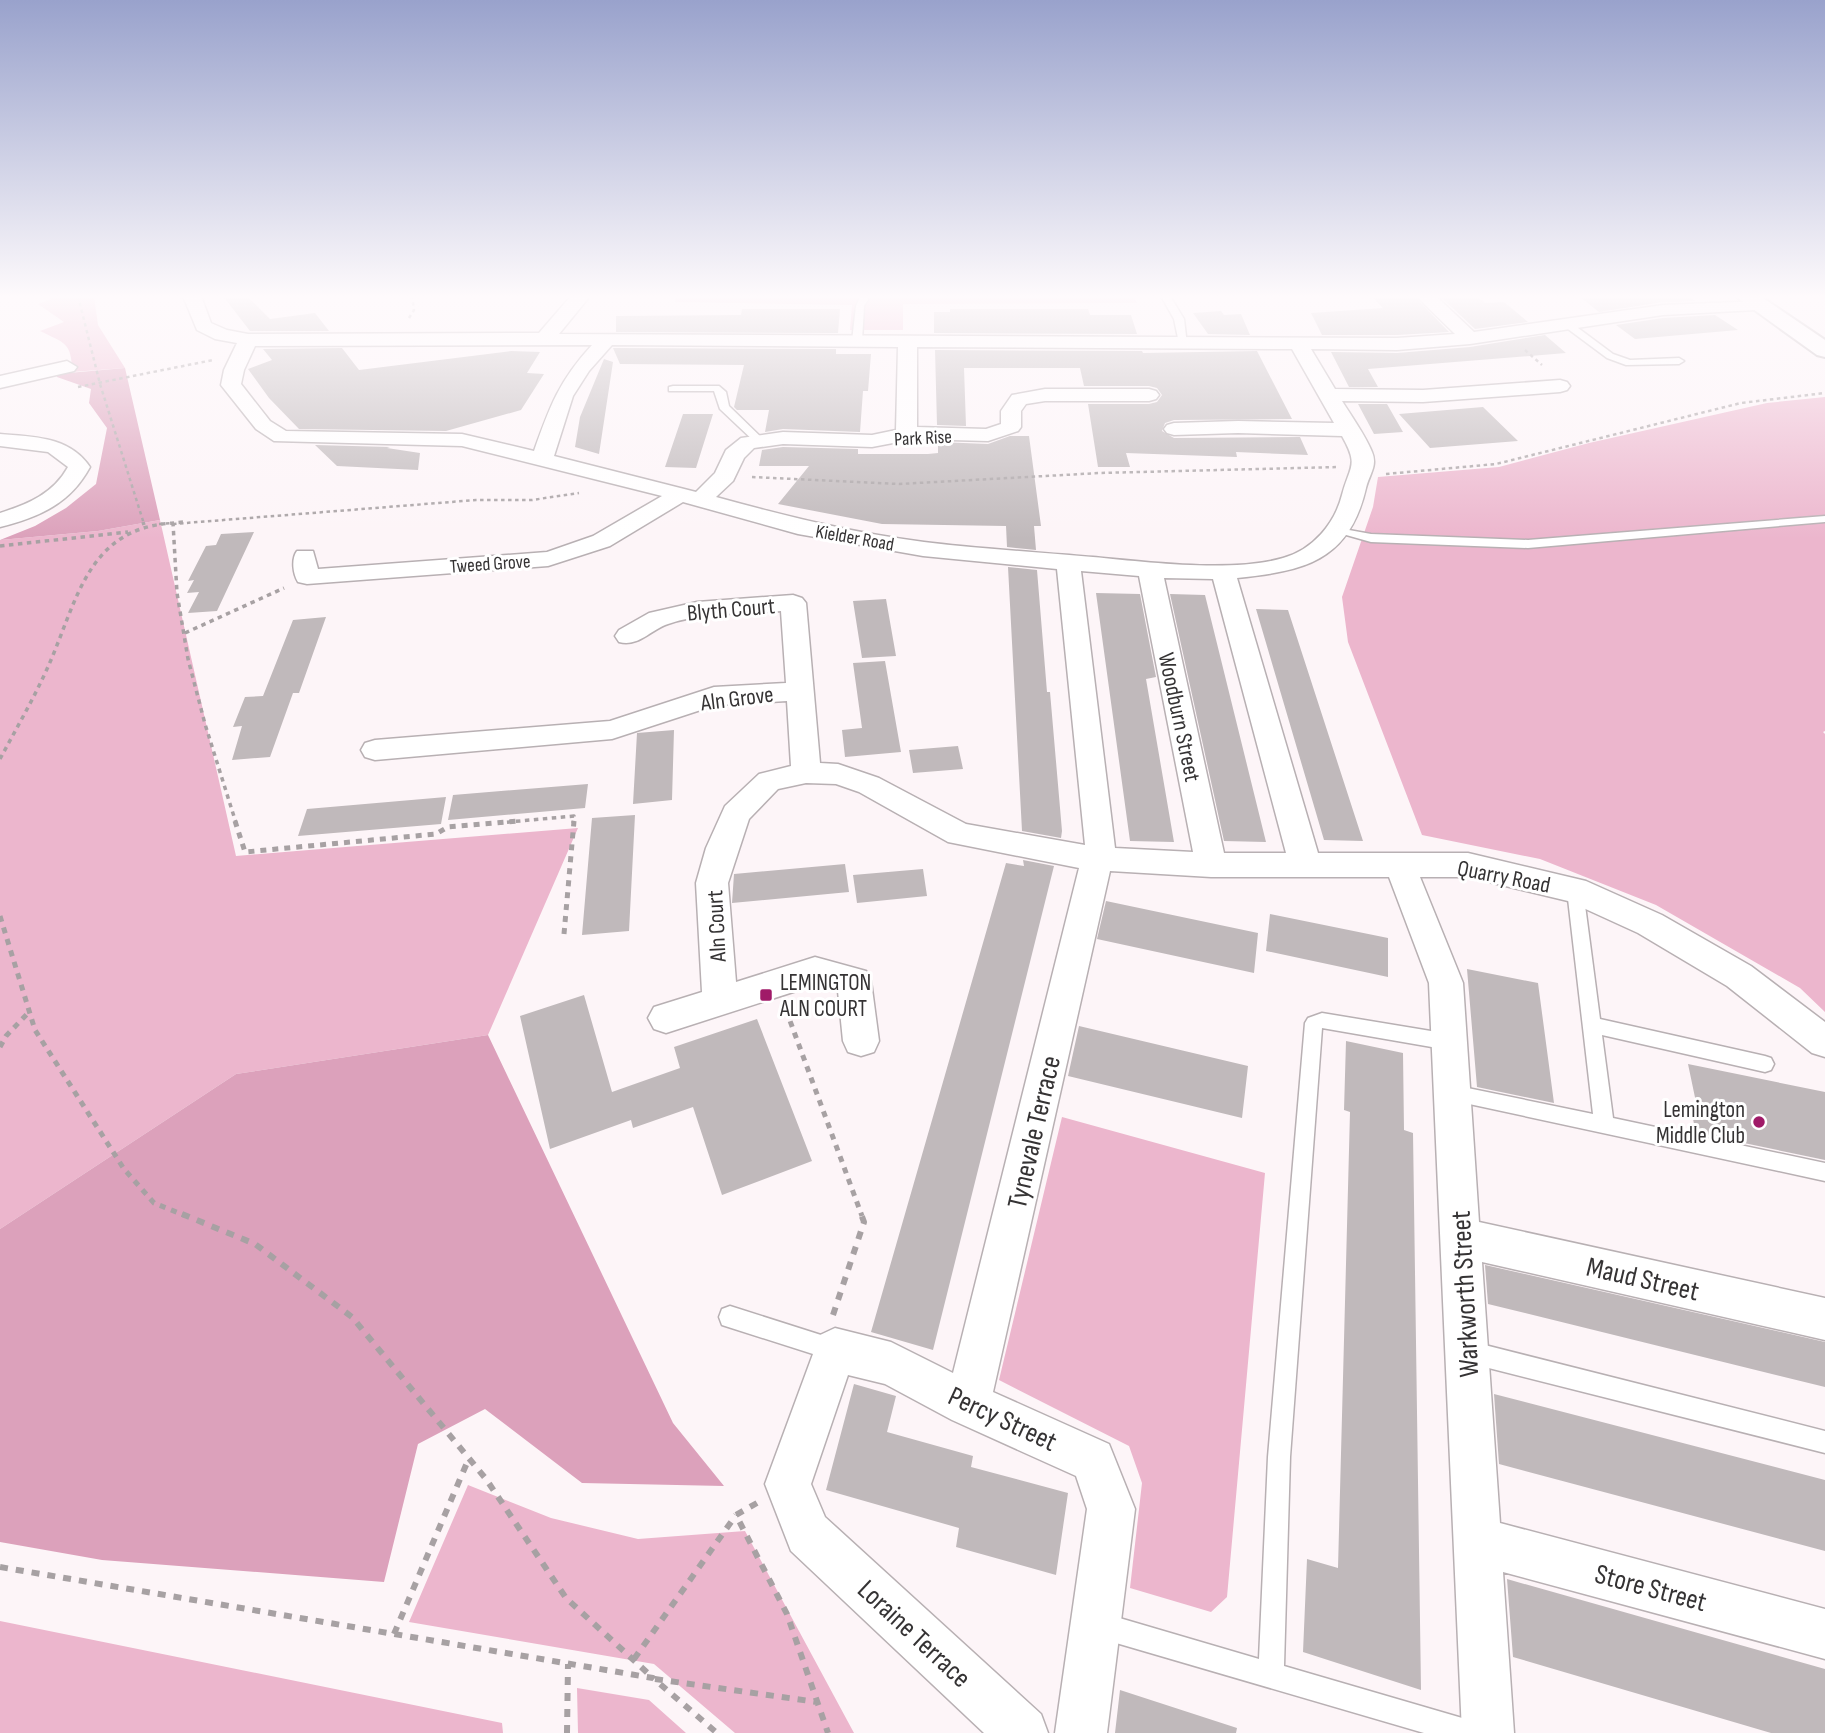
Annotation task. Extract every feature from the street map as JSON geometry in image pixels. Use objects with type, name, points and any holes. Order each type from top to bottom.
[{"type":"street","points":[[0,382],[22,377]]},
{"type":"street","name":"Kielder Road","points":[[233,377],[231,385],[263,425],[281,436],[462,440],[636,482],[798,527],[923,549],[1150,570],[1223,572],[1291,564],[1314,552],[1338,531],[1350,509],[1364,466]]},
{"type":"street","points":[[542,459],[563,396],[575,377]]},
{"type":"street","points":[[906,435],[907,377]]},
{"type":"street","points":[[1318,377],[1362,453],[1364,466]]},
{"type":"street","points":[[1328,395],[1423,396],[1560,386]]},
{"type":"street","name":"Park Rise","points":[[690,497],[725,476],[734,456],[748,442],[783,438],[872,441],[906,435],[988,435],[1011,427],[1011,411],[1019,399],[1045,396],[1149,395]]},
{"type":"street","points":[[1174,429],[1238,427],[1349,430]]},
{"type":"street","points":[[0,440],[60,449],[74,457],[79,467],[72,483],[49,502],[0,520]]},
{"type":"street","name":"Tweed Grove","points":[[306,567],[548,559],[583,550],[690,497]]},
{"type":"street","name":"Tynevale Terrace","points":[[968,1404],[1101,843],[1068,563]]},
{"type":"street","name":"Woodburn Street","points":[[1150,570],[1211,865]]},
{"type":"street","points":[[1223,572],[1305,864]]},
{"type":"street","name":"Blyth Court","points":[[628,636],[658,618],[697,610],[793,603],[799,691]]},
{"type":"street","name":"Aln Grove","points":[[375,750],[612,730],[714,696],[799,691],[806,773]]},
{"type":"street","points":[[806,773],[838,774],[869,785],[959,834],[1097,859]]},
{"type":"street","name":"Aln Court","points":[[720,1001],[712,883],[722,848],[736,814],[769,781],[806,773]]},
{"type":"street","name":"Quarry Road","points":[[1097,859],[1211,865],[1468,865],[1575,890],[1650,924],[1739,976],[1825,1042]]},
{"type":"street","name":"Warkworth Street","points":[[1399,863],[1446,983],[1488,1733]]},
{"type":"street","points":[[666,1018],[815,971],[855,981],[861,1041]]},
{"type":"street","name":"Maud Street","points":[[1460,1237],[1825,1319]]},
{"type":"street","points":[[788,1484],[829,1348]]},
{"type":"street","name":"Percy Street","points":[[829,1348],[891,1364],[968,1404],[1093,1460],[1111,1508],[1081,1733]]},
{"type":"street","name":"Loraine Terrace","points":[[788,1484],[808,1534],[1022,1733]]},
{"type":"street","name":"Store Street","points":[[1477,1541],[1825,1633]]},
{"type":"lane","points":[[673,389],[716,388],[721,392],[724,407],[761,441]]},
{"type":"lane","points":[[1338,531],[1371,538],[1528,544],[1825,519]]},
{"type":"lane","points":[[1575,890],[1604,1125]]},
{"type":"lane","points":[[1271,1675],[1279,1457],[1314,1023],[1322,1020],[1449,1042]]},
{"type":"lane","points":[[1592,1025],[1765,1064]]},
{"type":"lane","points":[[1453,1093],[1825,1172]]},
{"type":"lane","points":[[730,1317],[829,1348]]},
{"type":"lane","points":[[1467,1352],[1825,1443]]},
{"type":"lane","points":[[1096,1624],[1469,1733]]},
{"type":"path","points":[[40,377],[41,384],[70,388],[128,377]]},
{"type":"path","points":[[98,377],[144,525]]},
{"type":"path","points":[[1555,377],[1565,386],[1560,386]]},
{"type":"path","points":[[725,476],[899,484],[1100,473],[1364,466],[1380,475],[1496,464],[1741,403],[1825,393]]},
{"type":"path","points":[[0,759],[47,671],[89,572],[100,555],[130,531],[144,525],[475,500],[532,500],[636,482]]},
{"type":"path","points":[[173,523],[177,593],[209,743],[245,852],[436,834],[448,827],[575,816],[564,934]]},
{"type":"path","points":[[0,546],[130,531]]},
{"type":"path","points":[[185,633],[306,567]]},
{"type":"path","points":[[0,916],[35,1030],[124,1169],[154,1203],[255,1244],[352,1317],[486,1479],[566,1598],[717,1733]]},
{"type":"path","points":[[776,983],[864,1222],[829,1348]]},
{"type":"path","points":[[0,1047],[6,1036],[29,1012]]},
{"type":"path","points":[[394,1634],[469,1458]]},
{"type":"path","points":[[634,1659],[736,1515],[788,1484]]},
{"type":"path","points":[[736,1515],[787,1614],[828,1733]]},
{"type":"path","points":[[0,1567],[568,1664],[817,1702]]},
{"type":"path","points":[[567,1733],[568,1664]]},
{"type":"shaded area","points":[[57,377],[127,377],[160,520],[98,531],[0,540],[35,526],[66,508],[96,484],[107,428],[89,403],[91,389]]},
{"type":"shaded area","points":[[1825,397],[1825,1012],[1800,988],[1656,905],[1540,859],[1422,835],[1348,642],[1342,597],[1373,507],[1378,477],[1499,467],[1589,443],[1767,403]]},
{"type":"shaded area","points":[[160,520],[236,856],[578,828],[488,1035],[236,1074],[0,1229],[0,540],[98,531]]},
{"type":"shaded area","points":[[488,1035],[673,1423],[724,1486],[582,1483],[485,1409],[418,1444],[384,1582],[102,1560],[0,1542],[0,1229],[236,1074]]},
{"type":"shaded area","points":[[1062,1117],[1265,1173],[1227,1597],[1211,1612],[1130,1588],[1142,1483],[1129,1446],[999,1380]]},
{"type":"shaded area","points":[[468,1485],[551,1518],[638,1539],[745,1531],[854,1733],[735,1733],[654,1664],[409,1622]]},
{"type":"shaded area","points":[[0,1621],[502,1723],[503,1733],[0,1733]]},
{"type":"shaded area","points":[[577,1688],[649,1700],[686,1733],[578,1733]]},
{"type":"building","points":[[254,377],[542,377],[521,410],[446,431],[299,429],[269,398]]},
{"type":"building","points":[[597,377],[611,377],[599,454],[575,447],[580,417]]},
{"type":"building","points":[[741,377],[869,377],[868,391],[863,391],[860,432],[783,429],[765,432],[769,410],[737,410],[734,407]]},
{"type":"building","points":[[936,377],[964,377],[966,426],[937,425]]},
{"type":"building","points":[[1082,377],[1270,377],[1292,419],[1174,420],[1165,423],[1162,431],[1174,438],[1300,437],[1308,455],[1236,452],[1237,457],[1126,453],[1130,467],[1098,467],[1088,404],[1149,404],[1157,402],[1162,395],[1157,388],[1149,386],[1084,386]]},
{"type":"building","points":[[1344,377],[1372,377],[1378,387],[1349,387]]},
{"type":"building","points":[[1358,404],[1387,404],[1403,432],[1374,434]]},
{"type":"building","points":[[1483,407],[1518,441],[1430,448],[1399,414]]},
{"type":"building","points":[[683,414],[713,414],[696,468],[665,467]]},
{"type":"building","points":[[1010,436],[1029,436],[1041,526],[1034,526],[1036,550],[1007,547],[1006,526],[882,524],[778,504],[809,466],[759,466],[762,450],[783,447],[858,449],[858,454],[928,454],[938,453],[938,442],[988,444]]},
{"type":"building","points":[[315,445],[390,447],[387,448],[420,453],[418,470],[337,466]]},
{"type":"building","points":[[254,532],[217,611],[188,613],[199,592],[187,593],[194,580],[188,581],[206,546],[216,545],[221,534]]},
{"type":"building","points":[[1008,567],[1037,570],[1061,838],[1022,831]]},
{"type":"building","points":[[1096,593],[1140,594],[1156,677],[1146,679],[1174,842],[1130,841]]},
{"type":"building","points":[[1170,594],[1205,595],[1266,842],[1224,841]]},
{"type":"building","points":[[886,599],[896,656],[862,658],[853,601]]},
{"type":"building","points":[[1256,609],[1288,610],[1363,841],[1324,840]]},
{"type":"building","points":[[326,617],[299,693],[293,693],[270,757],[232,760],[242,726],[233,727],[245,697],[263,696],[293,620]]},
{"type":"building","points":[[885,661],[901,752],[845,757],[842,730],[862,728],[853,663]]},
{"type":"building","points":[[674,730],[672,800],[633,804],[637,733]]},
{"type":"building","points":[[958,746],[963,769],[913,773],[909,750]]},
{"type":"building","points":[[588,784],[585,808],[448,820],[453,795]]},
{"type":"building","points":[[446,797],[441,824],[298,836],[307,809]]},
{"type":"building","points":[[635,815],[629,931],[582,935],[592,818]]},
{"type":"building","points":[[1023,860],[1054,866],[933,1350],[871,1332],[1006,863],[1024,866]]},
{"type":"building","points":[[845,864],[849,892],[732,903],[734,874]]},
{"type":"building","points":[[923,869],[927,896],[857,903],[853,875]]},
{"type":"building","points":[[1106,901],[1258,933],[1254,973],[1097,939]]},
{"type":"building","points":[[1270,914],[1388,938],[1388,977],[1266,951]]},
{"type":"building","points":[[1467,969],[1538,983],[1554,1103],[1477,1087]]},
{"type":"building","points":[[584,995],[612,1092],[680,1068],[674,1047],[757,1019],[812,1161],[722,1195],[693,1107],[633,1128],[631,1120],[550,1149],[520,1016]]},
{"type":"building","points":[[1079,1026],[1248,1066],[1242,1118],[1068,1076]]},
{"type":"building","points":[[1346,1041],[1403,1053],[1404,1130],[1413,1133],[1421,1690],[1303,1652],[1307,1559],[1338,1568],[1350,1112],[1344,1110]]},
{"type":"building","name":"Lemington Middle Club","points":[[1688,1064],[1825,1092],[1825,1160],[1696,1133],[1690,1105],[1697,1107]]},
{"type":"building","points":[[1485,1265],[1825,1342],[1825,1387],[1488,1304]]},
{"type":"building","points":[[854,1384],[896,1396],[887,1432],[973,1456],[971,1467],[1068,1493],[1056,1575],[956,1547],[959,1528],[826,1490]]},
{"type":"building","points":[[1494,1394],[1825,1480],[1825,1551],[1499,1464]]},
{"type":"building","points":[[1507,1579],[1825,1669],[1825,1733],[1771,1733],[1513,1657]]},
{"type":"building","points":[[1120,1690],[1237,1728],[1236,1733],[1115,1733]]},
{"type":"place","name":"LEMINGTON ALN COURT","points":[[766,995]]},
{"type":"place","name":"Lemington Middle Club","points":[[1759,1122]]}]
